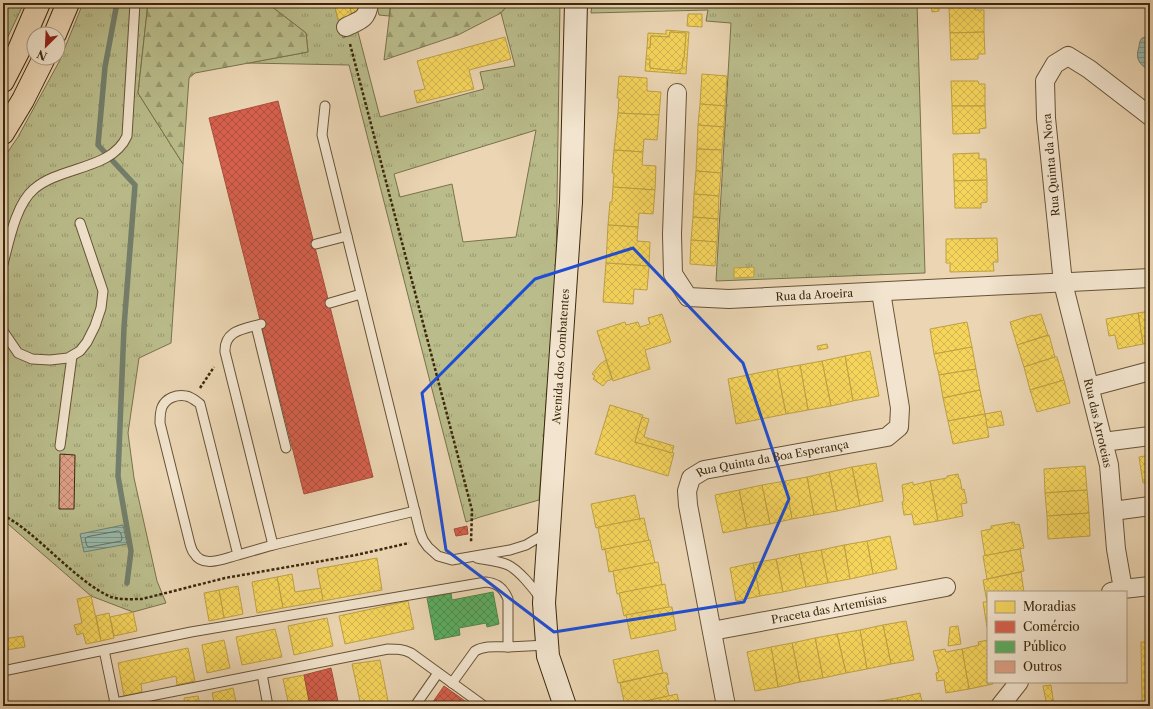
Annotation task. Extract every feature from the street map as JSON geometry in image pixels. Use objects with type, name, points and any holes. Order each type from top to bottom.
[{"type":"main road","points":[[3,81],[18,52],[39,3]]},
{"type":"main road","points":[[58,26],[68,3]]},
{"type":"main road","points":[[3,133],[24,100],[40,66]]},
{"type":"street","points":[[346,27],[364,18],[368,12],[369,3]]},
{"type":"street","name":"Avenida dos Combatentes","points":[[565,706],[548,656],[544,603],[571,202],[576,3]]},
{"type":"street","name":"Rua Quinta da Nora","points":[[1062,283],[1046,118],[1045,81],[1055,64],[1068,56],[1089,68],[1150,116]]},
{"type":"street","name":"Rua da Aroeira","points":[[677,93],[672,234],[673,274],[688,297],[729,299],[1150,278]]},
{"type":"street","name":"Rua das Arroteias","points":[[1062,283],[1109,465],[1116,549],[1117,591]]},
{"type":"street","name":"Rua Quinta da Boa Esperança","points":[[726,706],[688,505],[688,491],[691,478],[704,470],[887,437],[899,426],[900,408],[881,292]]},
{"type":"street","points":[[1090,387],[1150,371]]},
{"type":"street","points":[[1104,442],[1150,436]]},
{"type":"street","points":[[1113,511],[1150,506]]},
{"type":"street","points":[[1117,591],[1150,586]]},
{"type":"street","name":"Praceta das Artemísias","points":[[712,631],[946,587]]},
{"type":"street","points":[[1000,706],[1018,683]]},
{"type":"lane","points":[[3,264],[16,217],[26,198],[34,188],[49,180],[109,157],[124,142],[127,136],[135,3]]},
{"type":"lane","points":[[325,106],[322,135],[423,540],[438,556],[452,560],[510,550],[526,545],[550,530]]},
{"type":"lane","points":[[3,331],[18,353],[32,359],[50,360],[68,358],[80,352],[95,326],[101,308],[103,291],[80,223]]},
{"type":"lane","points":[[316,244],[347,236]]},
{"type":"lane","points":[[330,303],[361,294]]},
{"type":"lane","points":[[273,545],[225,352],[224,346],[227,338],[235,332],[258,325],[286,448]]},
{"type":"lane","points":[[60,446],[72,356]]},
{"type":"lane","points":[[238,555],[200,404],[186,396],[175,396],[167,400],[162,406],[160,423],[190,544],[194,555],[202,560],[211,562],[238,555],[273,545],[415,511]]},
{"type":"lane","points":[[470,557],[509,566],[527,581],[544,603]]},
{"type":"lane","points":[[3,671],[191,632],[486,582],[492,582],[499,586],[505,592],[508,599],[508,647]]},
{"type":"lane","points":[[452,683],[475,652],[479,649],[485,647],[547,645]]},
{"type":"lane","points":[[104,650],[115,703],[388,649],[396,649],[404,650],[410,653],[484,706]]},
{"type":"lane","points":[[415,706],[438,673]]},
{"type":"lane","points":[[262,674],[268,706]]},
{"type":"path","points":[[346,27],[472,510],[470,557]]},
{"type":"path","points":[[193,399],[225,352]]},
{"type":"highlighted area","points":[[633,248],[743,363],[789,499],[744,602],[554,632],[446,550],[422,393],[535,279]]},
{"type":"green space","points":[[3,3],[24,3],[3,47]]},
{"type":"green space","points":[[83,3],[148,3],[138,93],[183,164],[171,343],[139,358],[128,433],[134,478],[157,581],[166,603],[133,612],[91,596],[8,524],[3,522],[3,159],[18,137],[57,66],[66,66],[66,45]]},
{"type":"green space","points":[[148,3],[267,3],[306,33],[308,52],[195,73],[189,78],[183,164],[138,93]]},
{"type":"green space","points":[[267,3],[334,3],[343,38],[358,32],[380,117],[484,89],[480,72],[515,66],[501,13],[509,3],[560,3],[556,268],[539,500],[466,522],[349,65],[248,63],[308,52],[306,33]],"holes":[[[536,130],[516,237],[463,242],[452,184],[400,197],[394,174]]]},
{"type":"green space","points":[[376,3],[391,3],[389,16],[379,15]]},
{"type":"green space","points":[[391,3],[509,3],[501,13],[458,35],[384,60]]},
{"type":"green space","points":[[592,3],[917,3],[925,273],[716,281],[731,23],[706,21],[708,10],[591,13]]},
{"type":"water","points":[[1148,37],[1150,39],[1150,71],[1143,66],[1137,55],[1139,43],[1142,38]]},
{"type":"water","points":[[123,525],[127,544],[84,552],[80,534]]},
{"type":"building: Moradias","points":[[334,3],[349,3],[353,20],[339,23]]},
{"type":"building: Moradias","points":[[931,3],[939,3],[939,11],[932,12]]},
{"type":"building: Moradias","points":[[361,4],[353,20],[350,7]]},
{"type":"building: Moradias","points":[[949,6],[975,6],[975,10],[984,10],[984,32],[950,33]]},
{"type":"building: Moradias","points":[[688,14],[702,14],[702,27],[687,26]]},
{"type":"building: Moradias","points":[[666,30],[689,32],[686,74],[645,71],[646,59],[650,59],[650,68],[677,71],[682,68],[686,33],[670,32],[669,37],[651,36],[650,48],[647,48],[648,33],[666,34]]},
{"type":"building: Moradias","points":[[670,32],[686,33],[682,68],[677,71],[650,68],[650,59],[646,59],[647,48],[650,48],[651,36],[669,37]]},
{"type":"building: Moradias","points":[[984,32],[985,54],[978,54],[978,59],[951,60],[950,33]]},
{"type":"building: Moradias","points":[[505,37],[511,59],[469,70],[474,89],[417,103],[414,91],[425,89],[417,61]]},
{"type":"building: Moradias","points":[[702,74],[727,76],[725,106],[700,104]]},
{"type":"building: Moradias","points":[[619,76],[647,78],[647,91],[661,92],[659,115],[618,113],[619,98],[617,98]]},
{"type":"building: Moradias","points":[[951,81],[978,81],[979,84],[985,84],[985,106],[952,106]]},
{"type":"building: Moradias","points":[[700,104],[725,106],[724,127],[698,125]]},
{"type":"building: Moradias","points":[[952,106],[985,106],[986,128],[979,129],[980,133],[953,134]]},
{"type":"building: Moradias","points":[[618,113],[659,115],[657,140],[644,139],[643,152],[614,150]]},
{"type":"building: Moradias","points":[[698,125],[724,127],[722,150],[697,149]]},
{"type":"building: Moradias","points":[[697,149],[722,150],[721,173],[696,171]]},
{"type":"building: Moradias","points":[[614,150],[643,152],[642,165],[656,166],[655,190],[613,187],[614,173],[612,173]]},
{"type":"building: Moradias","points":[[979,153],[979,159],[986,159],[987,180],[954,181],[953,154]]},
{"type":"building: Moradias","points":[[696,171],[721,173],[719,196],[694,194]]},
{"type":"building: Moradias","points":[[987,180],[987,202],[981,203],[981,208],[955,208],[954,181]]},
{"type":"building: Moradias","points":[[613,187],[655,190],[653,214],[639,213],[638,227],[608,225]]},
{"type":"building: Moradias","points":[[694,194],[719,196],[718,219],[693,217]]},
{"type":"building: Moradias","points":[[693,217],[718,219],[717,242],[691,240]]},
{"type":"building: Moradias","points":[[608,225],[638,227],[637,241],[650,242],[649,266],[606,263]]},
{"type":"building: Moradias","points":[[997,238],[998,262],[993,262],[994,271],[950,272],[950,263],[946,263],[946,239]]},
{"type":"building: Moradias","points":[[691,240],[717,242],[715,266],[690,264]]},
{"type":"building: Moradias","points":[[606,263],[649,266],[647,290],[634,289],[633,304],[603,302]]},
{"type":"building: Moradias","points":[[754,267],[754,277],[734,278],[734,268]]},
{"type":"building: Moradias","points":[[1150,311],[1150,343],[1143,344],[1138,313]]},
{"type":"building: Moradias","points":[[1138,313],[1143,344],[1118,349],[1115,335],[1109,336],[1106,319]]},
{"type":"building: Moradias","points":[[662,314],[671,342],[645,350],[650,369],[613,381],[597,331],[625,322],[626,325],[638,322],[640,327],[650,324],[648,318]]},
{"type":"building: Moradias","points":[[1041,314],[1048,335],[1017,345],[1010,322]]},
{"type":"building: Moradias","points":[[967,322],[972,347],[934,354],[930,329]]},
{"type":"building: Moradias","points":[[1049,335],[1055,357],[1024,367],[1017,345]]},
{"type":"building: Moradias","points":[[827,344],[828,348],[818,350],[817,346]]},
{"type":"building: Moradias","points":[[972,347],[976,369],[939,375],[934,354]]},
{"type":"building: Moradias","points":[[870,351],[879,396],[853,401],[845,356]]},
{"type":"building: Moradias","points":[[845,356],[853,401],[831,406],[822,361]]},
{"type":"building: Moradias","points":[[1057,357],[1064,380],[1030,390],[1024,367]]},
{"type":"building: Moradias","points":[[606,360],[612,379],[607,381],[603,386],[593,379],[595,376],[592,374],[600,364]]},
{"type":"building: Moradias","points":[[822,361],[831,406],[808,410],[800,365]]},
{"type":"building: Moradias","points":[[800,365],[808,410],[786,414],[777,369]]},
{"type":"building: Moradias","points":[[777,369],[786,414],[736,424],[728,379]]},
{"type":"building: Moradias","points":[[976,369],[980,390],[943,398],[939,375]]},
{"type":"building: Moradias","points":[[1064,380],[1070,403],[1037,412],[1030,390]]},
{"type":"building: Moradias","points":[[980,390],[985,414],[948,421],[943,398]]},
{"type":"building: Moradias","points":[[610,405],[643,415],[635,442],[674,453],[668,476],[595,454]]},
{"type":"building: Moradias","points":[[1001,411],[1004,425],[987,428],[985,414]]},
{"type":"building: Moradias","points":[[985,414],[989,437],[953,444],[948,421]]},
{"type":"building: Moradias","points":[[642,417],[649,419],[644,437],[674,446],[672,453],[635,442]]},
{"type":"building: Moradias","points":[[1150,455],[1150,491],[1148,491],[1147,482],[1143,483],[1139,457]]},
{"type":"building: Moradias","points":[[876,463],[883,501],[860,506],[852,467]]},
{"type":"building: Moradias","points":[[1085,466],[1087,490],[1045,493],[1044,469]]},
{"type":"building: Moradias","points":[[852,467],[860,506],[837,511],[829,472]]},
{"type":"building: Moradias","points":[[829,472],[837,511],[814,515],[807,477]]},
{"type":"building: Moradias","points":[[958,474],[962,490],[964,489],[967,503],[961,504],[963,516],[938,521],[930,481],[947,478],[947,476]]},
{"type":"building: Moradias","points":[[807,477],[814,515],[792,519],[785,481]]},
{"type":"building: Moradias","points":[[785,481],[792,519],[770,524],[762,485]]},
{"type":"building: Moradias","points":[[930,481],[938,521],[914,525],[912,514],[904,515],[902,485],[913,482],[913,485]]},
{"type":"building: Moradias","points":[[762,485],[770,524],[747,528],[739,490]]},
{"type":"building: Moradias","points":[[739,490],[747,528],[723,533],[715,495]]},
{"type":"building: Moradias","points":[[1087,490],[1089,513],[1047,516],[1045,493]]},
{"type":"building: Moradias","points":[[635,495],[640,519],[596,528],[591,504]]},
{"type":"building: Moradias","points":[[1089,513],[1090,536],[1048,539],[1047,516]]},
{"type":"building: Moradias","points":[[644,518],[649,541],[602,550],[598,527]]},
{"type":"building: Moradias","points":[[1014,522],[1015,525],[1019,524],[1024,548],[985,556],[981,531],[991,529],[991,526]]},
{"type":"building: Moradias","points":[[890,536],[897,569],[873,574],[867,541]]},
{"type":"building: Moradias","points":[[650,540],[655,563],[609,572],[605,549]]},
{"type":"building: Moradias","points":[[867,541],[873,574],[850,579],[844,545]]},
{"type":"building: Moradias","points":[[844,545],[850,579],[828,583],[821,550]]},
{"type":"building: Moradias","points":[[1020,549],[1024,571],[987,579],[983,556]]},
{"type":"building: Moradias","points":[[821,550],[828,583],[806,587],[799,554]]},
{"type":"building: Moradias","points":[[799,554],[806,587],[783,592],[776,559]]},
{"type":"building: Moradias","points":[[377,558],[382,590],[323,601],[317,569]]},
{"type":"building: Moradias","points":[[776,559],[783,592],[760,596],[753,563]]},
{"type":"building: Moradias","points":[[658,562],[662,585],[617,594],[613,571]]},
{"type":"building: Moradias","points":[[753,563],[760,596],[736,601],[730,568]]},
{"type":"building: Moradias","points":[[1021,572],[1024,591],[987,591],[987,602],[983,580]]},
{"type":"building: Moradias","points":[[292,574],[295,592],[321,588],[323,601],[283,608],[277,577]]},
{"type":"building: Moradias","points":[[277,577],[283,608],[257,613],[252,582]]},
{"type":"building: Moradias","points":[[665,584],[669,607],[624,616],[619,593]]},
{"type":"building: Moradias","points":[[238,586],[243,614],[224,618],[219,590]]},
{"type":"building: Moradias","points":[[219,590],[224,618],[209,621],[204,593]]},
{"type":"building: Moradias","points":[[91,596],[101,641],[86,644],[83,633],[77,635],[74,625],[82,623],[77,599]]},
{"type":"building: Moradias","points":[[408,601],[414,629],[345,644],[339,616]]},
{"type":"building: Moradias","points":[[983,602],[987,602],[987,627]]},
{"type":"building: Moradias","points":[[672,607],[676,630],[631,639],[626,615]]},
{"type":"building: Moradias","points":[[133,612],[137,631],[114,636],[110,617]]},
{"type":"building: Moradias","points":[[109,613],[114,638],[101,641],[96,616]]},
{"type":"building: Moradias","points":[[327,618],[333,646],[294,655],[288,626]]},
{"type":"building: Moradias","points":[[906,621],[914,660],[891,664],[883,625]]},
{"type":"building: Moradias","points":[[883,625],[891,664],[867,669],[860,630]]},
{"type":"building: Moradias","points":[[958,626],[961,644],[948,646],[950,627]]},
{"type":"building: Moradias","points":[[275,629],[282,657],[242,665],[236,637]]},
{"type":"building: Moradias","points":[[860,630],[867,669],[846,673],[837,634]]},
{"type":"building: Moradias","points":[[837,634],[846,673],[823,678],[815,638]]},
{"type":"building: Moradias","points":[[23,636],[25,647],[6,650],[3,639]]},
{"type":"building: Moradias","points":[[815,638],[823,678],[800,682],[792,643]]},
{"type":"building: Moradias","points":[[224,640],[230,668],[207,673],[202,645]]},
{"type":"building: Moradias","points":[[987,640],[987,683],[993,684],[969,689],[962,649],[979,645],[978,642]]},
{"type":"building: Moradias","points":[[1141,642],[1150,642],[1150,706],[1142,706]]},
{"type":"building: Moradias","points":[[792,643],[800,682],[778,687],[771,647]]},
{"type":"building: Moradias","points":[[771,647],[778,687],[755,691],[747,652]]},
{"type":"building: Moradias","points":[[188,648],[195,681],[177,685],[176,676],[141,684],[142,692],[124,696],[118,663]]},
{"type":"building: Moradias","points":[[945,649],[946,652],[962,649],[969,689],[946,693],[944,680],[937,681],[936,673],[939,672],[933,651]]},
{"type":"building: Moradias","points":[[658,650],[663,673],[618,683],[613,660]]},
{"type":"building: Moradias","points":[[380,660],[389,706],[361,706],[352,664]]},
{"type":"building: Moradias","points":[[667,673],[669,684],[666,685],[669,696],[625,706],[620,683]]},
{"type":"building: Moradias","points":[[304,675],[310,706],[289,706],[283,679]]},
{"type":"building: Moradias","points":[[1051,685],[1054,706],[1047,706],[1043,686]]},
{"type":"building: Moradias","points":[[233,688],[237,706],[215,706],[212,693]]},
{"type":"building: Moradias","points":[[920,693],[923,706],[898,706],[897,698]]},
{"type":"building: Moradias","points":[[677,694],[680,706],[627,706],[627,705]]},
{"type":"building: Moradias","points":[[198,696],[200,706],[185,706],[184,698]]},
{"type":"building: Moradias","points":[[897,698],[898,706],[875,706],[874,702]]},
{"type":"building: Moradias","points":[[874,702],[875,706],[853,706]]},
{"type":"building: Comércio","points":[[278,101],[373,477],[304,494],[209,118]]},
{"type":"building: Comércio","points":[[467,526],[468,534],[456,536],[454,529]]},
{"type":"building: Comércio","points":[[331,668],[339,706],[310,706],[304,675]]},
{"type":"building: Comércio","points":[[444,686],[472,706],[430,706]]},
{"type":"building: Público","points":[[493,592],[499,624],[487,627],[486,623],[459,628],[460,635],[435,640],[427,598],[451,593],[452,600]]},
{"type":"building: Outros","points":[[60,454],[75,455],[74,509],[59,509]]},
{"type":"waterway","points":[[117,3],[105,67],[98,145],[135,185],[124,327],[118,476],[131,551],[127,583]]}]
